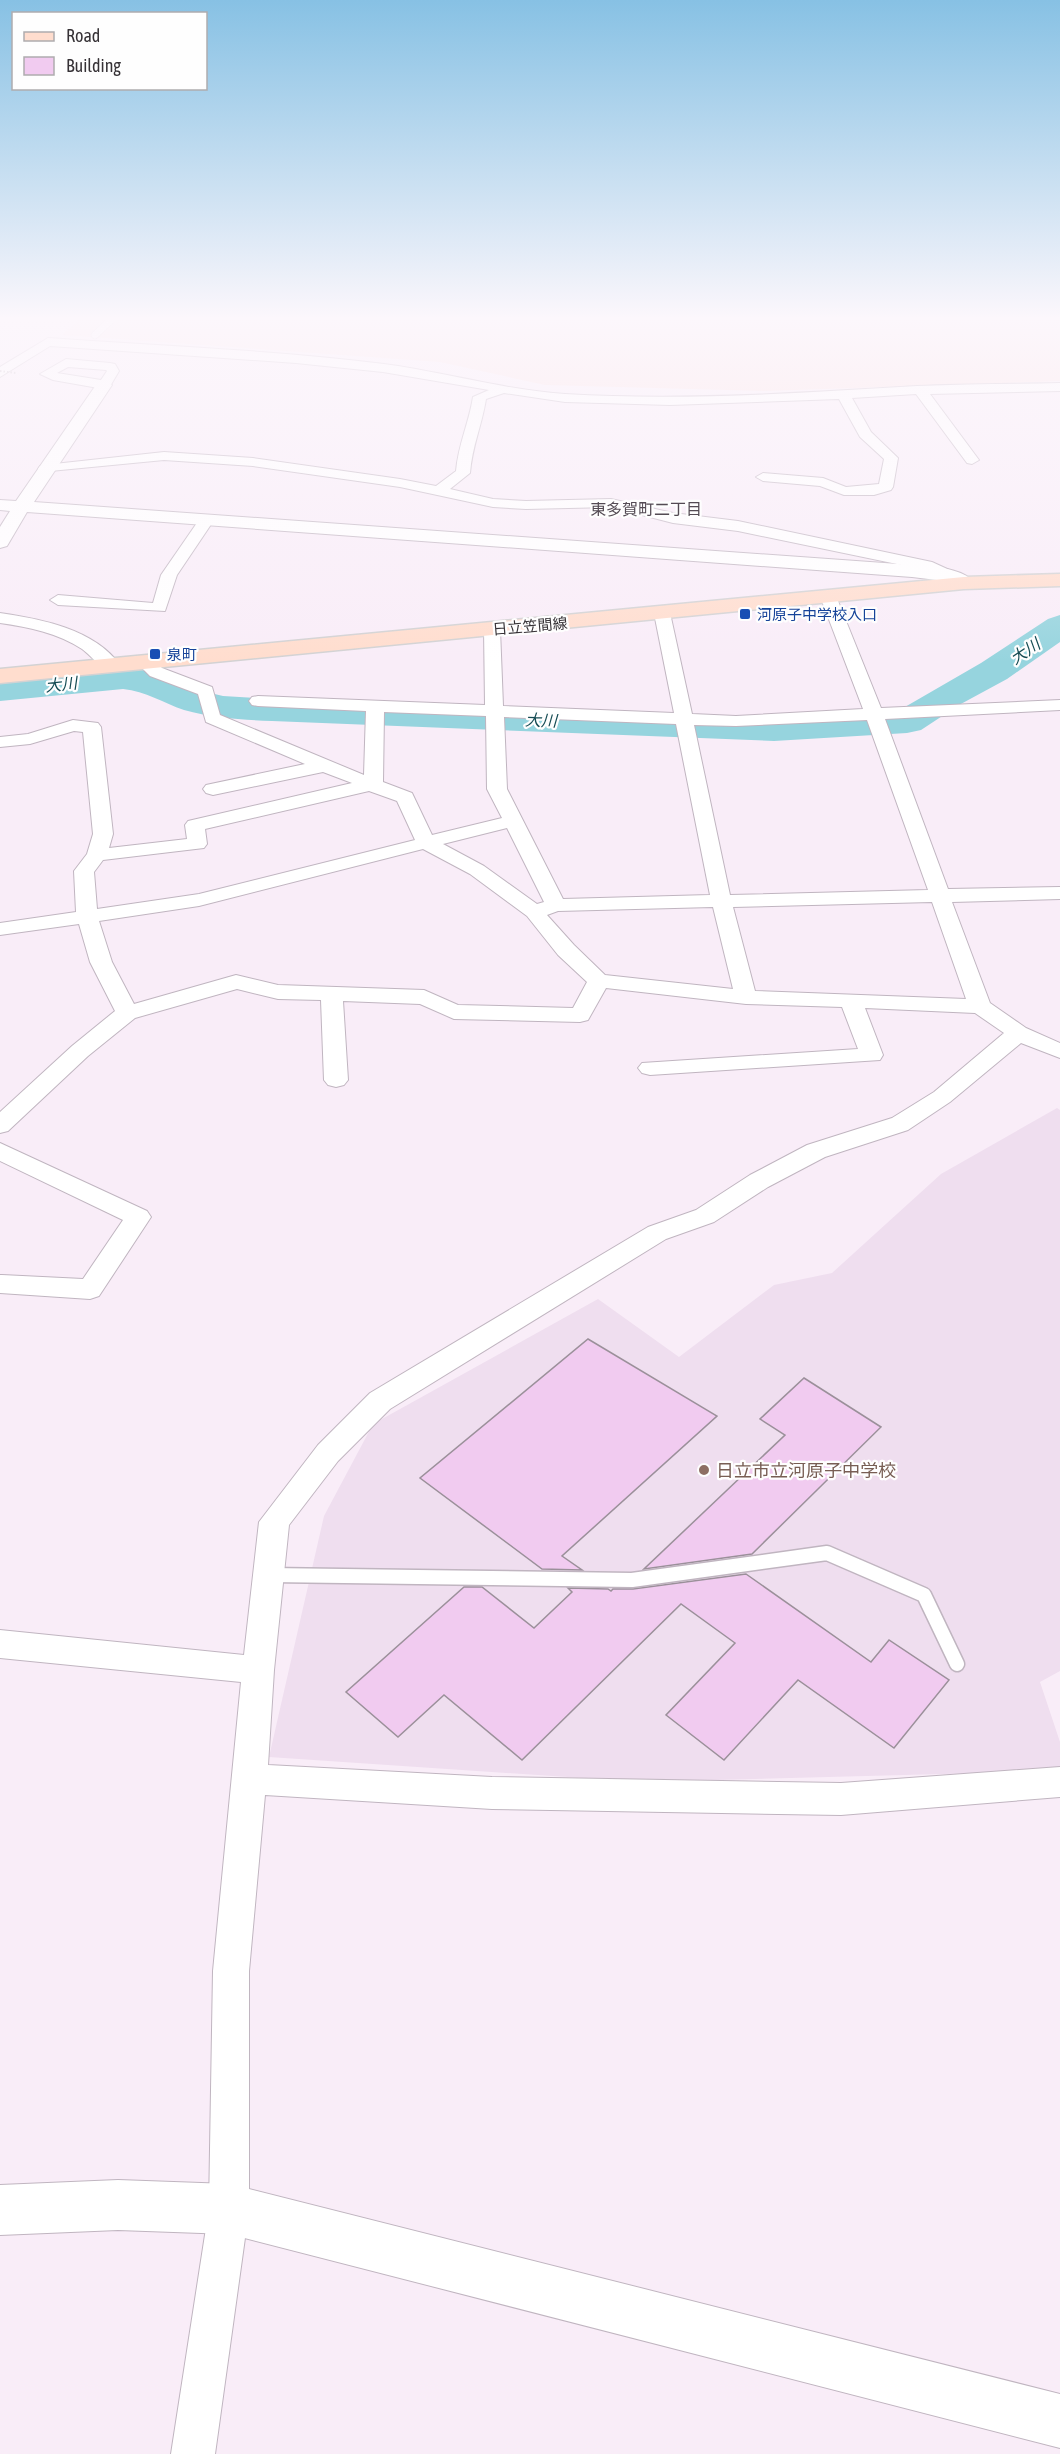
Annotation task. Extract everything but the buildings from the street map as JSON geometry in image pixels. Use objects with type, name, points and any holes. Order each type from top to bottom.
[{"type":"main road","name":"日立笠間線","points":[[0,676],[662,613],[828,596],[957,579],[1060,580]]},
{"type":"street","points":[[0,542],[70,434]]},
{"type":"street","points":[[439,491],[463,473],[464,456],[470,434]]},
{"type":"street","points":[[763,477],[823,482],[844,491],[874,491],[886,487],[891,458],[865,434]]},
{"type":"street","points":[[952,434],[972,460]]},
{"type":"street","points":[[45,469],[133,458],[201,457],[319,470],[493,503],[526,505],[611,503],[673,518],[738,526],[926,565],[957,579]]},
{"type":"street","points":[[0,505],[957,579]]},
{"type":"street","points":[[58,600],[159,608],[169,575],[206,520]]},
{"type":"street","points":[[828,596],[980,1006]]},
{"type":"street","points":[[662,613],[721,900],[746,997]]},
{"type":"street","points":[[0,618],[53,630],[88,645],[111,665]]},
{"type":"street","points":[[492,629],[497,789],[556,905]]},
{"type":"street","points":[[145,662],[156,672],[206,691],[212,718],[324,766],[373,784],[385,792],[405,797],[426,843],[477,870],[534,912],[566,950],[599,981],[746,997],[980,1006],[1018,1033],[1060,1051]]},
{"type":"street","points":[[258,701],[375,711],[686,724],[736,721],[876,721],[911,712],[1060,706]]},
{"type":"street","points":[[373,784],[375,711]]},
{"type":"street","points":[[0,742],[30,739],[73,725],[92,727],[102,834],[97,855],[84,871],[87,917],[101,962],[127,1013]]},
{"type":"street","points":[[213,789],[324,766]]},
{"type":"street","points":[[97,855],[197,844],[195,825],[373,784]]},
{"type":"street","points":[[0,929],[199,900],[512,821]]},
{"type":"street","points":[[534,912],[556,905],[1060,893]]},
{"type":"street","points":[[0,1125],[80,1051],[127,1013],[236,982],[278,992],[424,997],[454,1012],[580,1015],[599,981]]},
{"type":"street","points":[[332,994],[336,1080]]},
{"type":"street","points":[[650,1068],[872,1055],[851,1001]]},
{"type":"street","points":[[193,2454],[229,2210],[231,1971],[258,1670],[274,1522],[328,1452],[380,1401],[657,1233],[705,1216],[759,1181],[816,1150],[900,1124],[942,1097],[1018,1033]]},
{"type":"street","points":[[0,1151],[138,1217],[90,1289],[1,1282]]},
{"type":"street","points":[[0,1644],[258,1670]]},
{"type":"street","points":[[250,1779],[492,1793],[841,1799],[1060,1782]]},
{"type":"street","points":[[0,2210],[118,2205],[229,2210],[1060,2421]]},
{"type":"lane","points":[[268,1575],[632,1580],[827,1553],[924,1595],[957,1664]]},
{"type":"shaded area","name":"日立市立河原子中学校","points":[[1057,1108],[1060,1110],[1060,1671],[1040,1682],[1060,1742],[1060,1771],[642,1782],[269,1757],[324,1516],[373,1424],[598,1299],[679,1357],[774,1285],[832,1273],[941,1174]]},
{"type":"water","points":[[141,674],[199,697],[201,705],[171,697],[138,682],[69,686],[68,681]]},
{"type":"water","points":[[57,681],[57,688],[0,694],[0,687]]},
{"type":"water","points":[[219,699],[241,704],[367,710],[367,717],[234,710],[220,708]]},
{"type":"waterway","name":"大川","points":[[0,690],[123,678],[147,680],[195,701],[223,707],[272,710],[774,729],[907,722],[946,697],[994,671],[1060,626]]},
{"type":"place","name":"河原子中学校入口","points":[[745,614]]},
{"type":"place","name":"泉町","points":[[155,654]]},
{"type":"place","name":"日立市立河原子中学校","points":[[704,1470]]},
{"type":"district","name":"東多賀町二丁目","points":[[646,509]]}]
